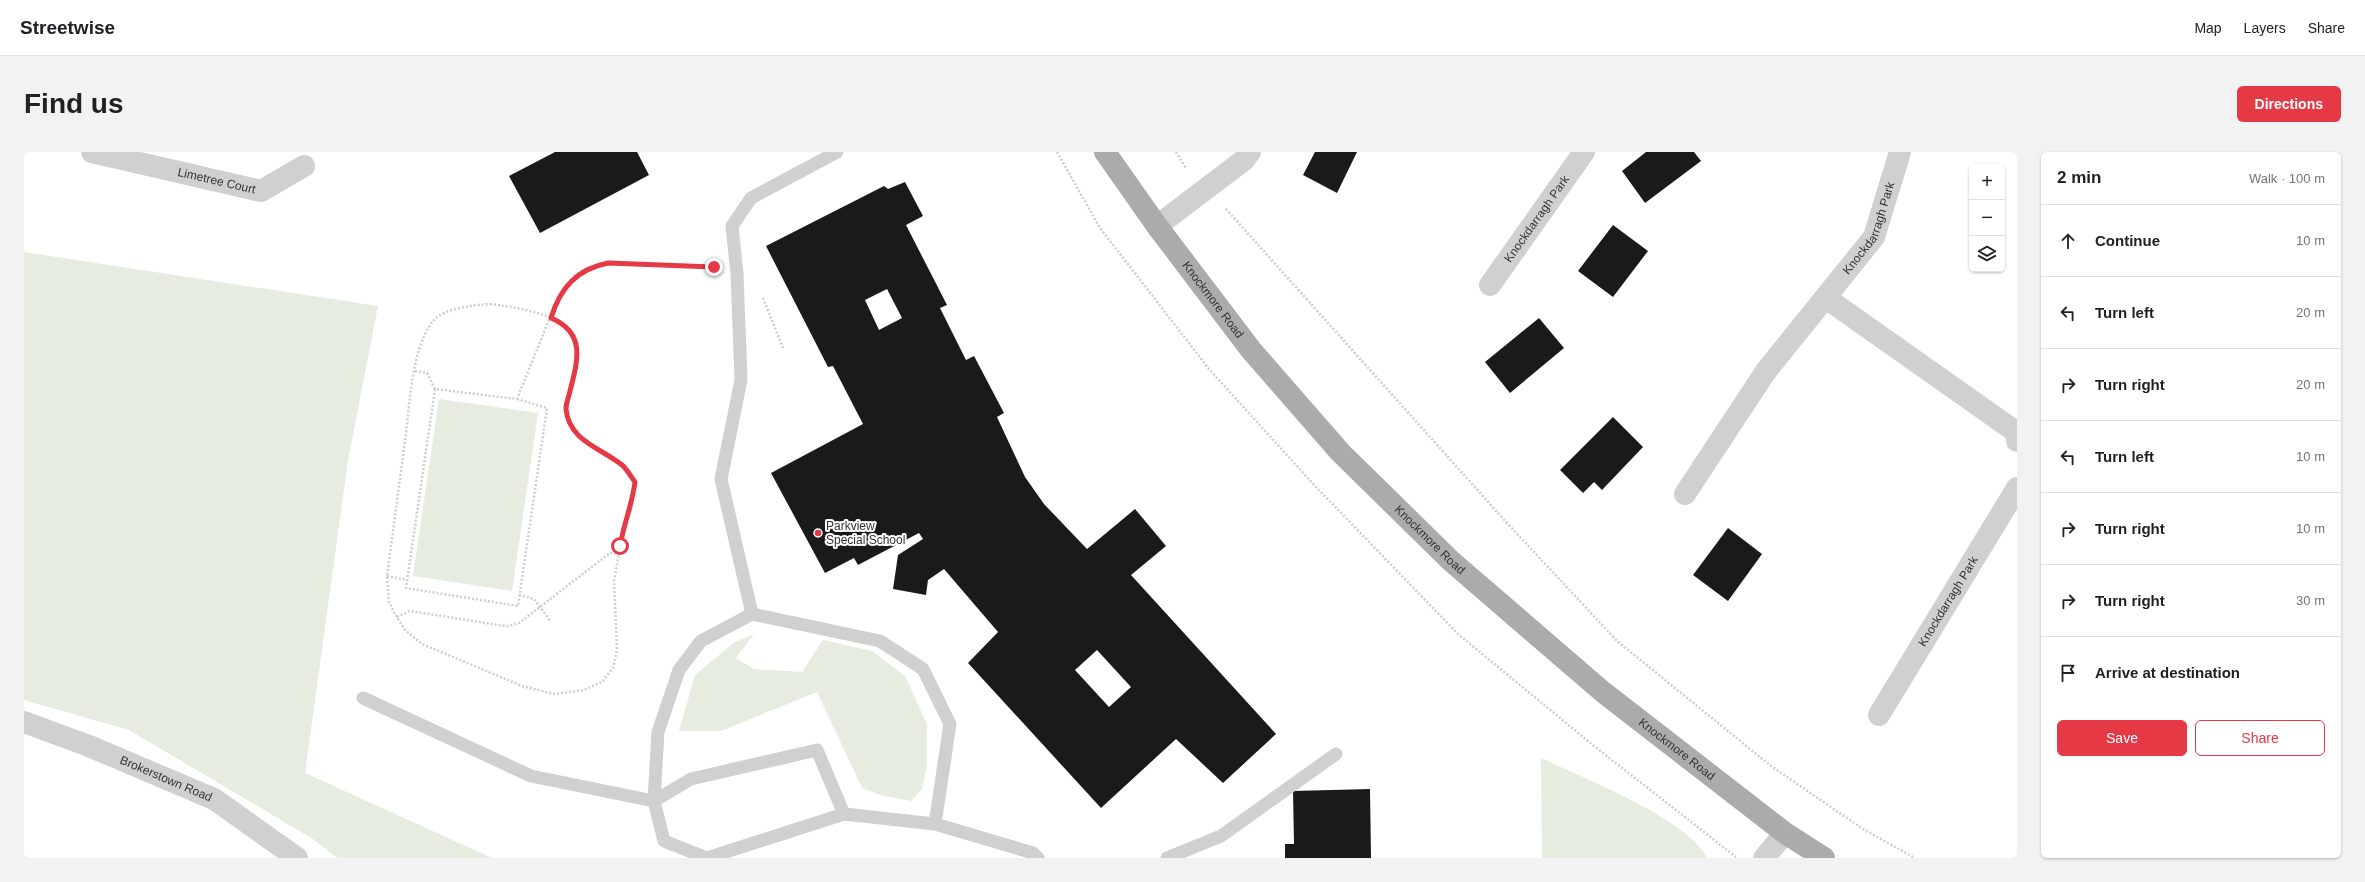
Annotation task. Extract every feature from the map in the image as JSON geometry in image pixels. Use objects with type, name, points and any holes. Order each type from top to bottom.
[{"type":"main road","name":"Knockmore Road","points":[[1105,152],[1158,226],[1251,350],[1340,452],[1451,561],[1603,692],[1785,833],[1824,858]]},
{"type":"street","name":"Limetree Court","points":[[92,152],[148,159],[261,191],[304,166]]},
{"type":"street","points":[[1158,226],[1244,160],[1250,152]]},
{"type":"street","name":"Knockdarragh Park","points":[[1490,285],[1584,152]]},
{"type":"street","name":"Knockdarragh Park","points":[[1685,494],[1766,372],[1874,237],[1900,152]]},
{"type":"street","points":[[1826,298],[2016,432],[2017,442]]},
{"type":"street","name":"Knockdarragh Park","points":[[1879,715],[2017,488]]},
{"type":"street","name":"Brokerstown Road","points":[[24,722],[89,746],[214,799],[297,858]]},
{"type":"street","points":[[1764,858],[1785,833]]},
{"type":"lane","points":[[752,614],[721,479],[741,380],[737,274],[732,226],[751,198],[837,152]]},
{"type":"lane","points":[[935,824],[950,724],[923,669],[880,641],[752,614],[701,641],[679,670],[658,732],[654,801],[664,841],[707,858],[844,814],[935,824],[1032,853],[1038,858]]},
{"type":"lane","points":[[363,698],[531,776],[654,801],[691,779],[817,750],[844,814]]},
{"type":"lane","points":[[1167,858],[1221,836],[1336,754]]},
{"type":"path","points":[[1176,152],[1185,166],[1502,518],[1617,641],[1771,766],[1863,829],[1915,858]]},
{"type":"path","points":[[518,399],[555,305],[574,276],[591,266],[608,263],[714,267],[756,282],[783,348]]},
{"type":"path","points":[[490,304],[520,308],[551,318],[566,326],[574,334],[578,345],[566,408],[571,424],[583,441],[623,466],[635,482],[632,506],[623,529],[614,581],[618,650],[614,668],[602,682],[584,690],[554,694],[522,686],[422,644],[404,630],[389,602],[387,576],[415,371],[423,337],[434,319],[454,309],[473,305],[490,304]]},
{"type":"path","points":[[415,371],[427,372],[435,389],[406,588],[518,606],[547,408],[518,399],[435,389]]},
{"type":"path","points":[[397,618],[410,611],[508,626],[519,623],[542,607],[610,553],[618,554]]},
{"type":"path","points":[[387,576],[407,580]]},
{"type":"path","points":[[519,595],[534,599],[542,607],[551,622]]},
{"type":"path","points":[[1727,850],[1737,858]]},
{"type":"shaded area","points":[[24,252],[378,306],[348,460],[305,773],[492,858],[337,858],[313,839],[129,730],[24,700]]},
{"type":"shaded area","points":[[439,399],[538,413],[512,591],[413,576]]},
{"type":"shaded area","points":[[754,634],[736,658],[754,669],[802,672],[823,640],[872,651],[905,676],[927,724],[927,766],[922,789],[911,801],[880,795],[862,788],[817,692],[721,731],[679,731],[695,675],[735,642]]},
{"type":"shaded area","points":[[1541,758],[1607,788],[1658,815],[1680,829],[1697,844],[1707,858],[1542,858]]},
{"type":"building","points":[[555,152],[637,152],[649,175],[540,233],[509,176]]},
{"type":"building","points":[[1315,152],[1357,152],[1337,193],[1303,175]]},
{"type":"building","points":[[1646,152],[1694,152],[1701,161],[1645,203],[1622,171]]},
{"type":"building","points":[[905,182],[923,216],[906,225],[947,305],[940,308],[966,360],[974,356],[1004,413],[997,417],[1025,477],[1044,504],[1087,549],[1135,509],[1166,546],[1131,575],[1276,734],[1223,783],[1176,739],[1101,808],[968,663],[998,632],[944,569],[928,580],[926,595],[893,589],[898,555],[923,539],[919,533],[858,565],[854,558],[825,573],[771,473],[863,424],[833,366],[828,367],[766,246],[884,186],[888,189]],"holes":[[[887,289],[902,318],[879,330],[865,300]],[[1097,650],[1131,687],[1109,707],[1075,670]]]},
{"type":"building","points":[[1613,225],[1648,251],[1613,297],[1578,271]]},
{"type":"building","points":[[1539,318],[1564,348],[1510,393],[1485,362]]},
{"type":"building","points":[[1613,417],[1643,447],[1602,490],[1594,482],[1583,493],[1560,470]]},
{"type":"building","points":[[1728,528],[1762,554],[1728,601],[1693,575]]},
{"type":"building","points":[[1370,789],[1371,858],[1285,858],[1285,844],[1294,844],[1293,791]]},
{"type":"place","name":"Parkview Special School","points":[[818,533]]},
{"type":"route","points":[[620,546],[623,529],[632,506],[635,482],[623,466],[583,441],[571,424],[566,408],[578,345],[574,334],[566,326],[551,318],[555,305],[574,276],[591,266],[608,263],[714,267]]}]
